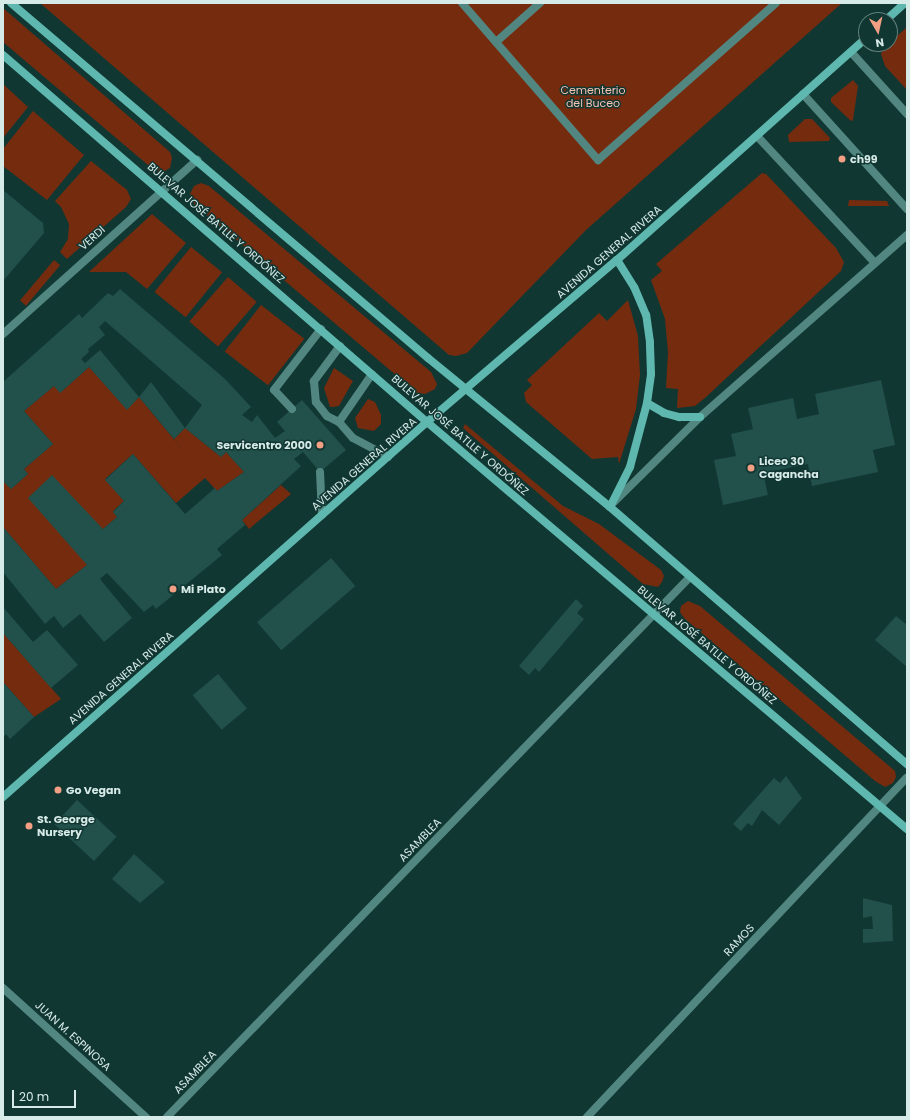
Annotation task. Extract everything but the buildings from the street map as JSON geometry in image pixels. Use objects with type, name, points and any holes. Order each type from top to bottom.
[{"type":"main road","points":[[11,3],[467,389],[610,507],[689,578],[907,764]]},
{"type":"main road","points":[[895,12],[905,3]]},
{"type":"main road","name":"AVENIDA GENERAL RIVERA","points":[[3,797],[427,422],[617,260],[858,45]]},
{"type":"main road","name":"BULEVAR JOSÉ BATLLE Y ORDÓÑEZ","points":[[3,55],[162,190],[427,422],[907,829]]},
{"type":"main road","points":[[610,507],[630,467],[648,403],[651,374],[650,342],[646,315],[634,287],[617,260]]},
{"type":"main road","points":[[648,403],[664,413],[679,417],[700,417]]},
{"type":"street","points":[[462,3],[598,160],[776,3]]},
{"type":"street","points":[[496,42],[540,3]]},
{"type":"street","points":[[851,52],[907,114]]},
{"type":"street","points":[[803,94],[907,209]]},
{"type":"street","points":[[756,136],[875,263]]},
{"type":"street","name":"VERDI","points":[[3,334],[197,160]]},
{"type":"street","points":[[610,507],[700,417],[907,235]]},
{"type":"street","points":[[292,409],[274,390],[321,329]]},
{"type":"street","points":[[340,346],[314,381],[316,402],[327,416],[339,422],[353,438],[388,457]]},
{"type":"street","points":[[339,422],[372,374]]},
{"type":"street","points":[[320,472],[322,515]]},
{"type":"street","name":"ASAMBLEA","points":[[167,1117],[689,578]]},
{"type":"street","name":"RAMOS","points":[[587,1117],[907,778]]},
{"type":"street","name":"JUAN M. ESPINOSA","points":[[3,988],[146,1117]]},
{"type":"green space","name":"Cementerio del Buceo","points":[[40,3],[842,3],[586,230],[467,353],[456,356],[449,355]]},
{"type":"green space","points":[[3,8],[170,152],[172,158],[170,168],[163,172],[155,171],[3,42]]},
{"type":"green space","points":[[907,27],[907,90],[885,66],[881,54],[882,52],[898,52],[898,35]]},
{"type":"green space","points":[[853,80],[858,86],[853,120],[851,121],[831,102],[831,98]]},
{"type":"green space","points":[[3,84],[28,107],[3,138]]},
{"type":"green space","points":[[33,111],[84,155],[47,200],[3,166],[3,149]]},
{"type":"green space","points":[[805,119],[812,119],[830,138],[829,141],[789,142],[788,135]]},
{"type":"green space","points":[[91,161],[127,190],[131,199],[126,207],[67,259],[60,252],[68,239],[69,224],[61,207],[55,201]]},
{"type":"green space","points":[[762,173],[766,174],[836,248],[844,262],[841,271],[706,397],[695,406],[677,408],[678,389],[666,388],[668,352],[665,319],[651,280],[662,271],[656,264]]},
{"type":"green space","points":[[201,183],[209,186],[431,372],[437,384],[435,389],[425,394],[417,393],[194,204],[190,194],[194,186]]},
{"type":"green space","points":[[849,200],[887,201],[889,206],[848,206]]},
{"type":"green space","points":[[152,214],[186,243],[147,289],[126,272],[89,272]]},
{"type":"green space","points":[[191,247],[222,272],[186,317],[154,292]]},
{"type":"green space","points":[[54,260],[60,265],[26,306],[20,301]]},
{"type":"green space","points":[[228,277],[257,302],[218,346],[189,322]]},
{"type":"green space","points":[[628,300],[638,336],[640,375],[636,409],[619,464],[618,457],[592,459],[526,402],[524,393],[532,385],[527,380],[599,313],[607,321]]},
{"type":"green space","points":[[261,305],[304,339],[268,385],[225,351]]},
{"type":"green space","points":[[89,367],[127,409],[139,397],[187,455],[174,439],[185,428],[221,457],[226,452],[244,472],[217,491],[205,478],[176,503],[133,454],[105,479],[124,501],[113,511],[117,517],[103,529],[87,565],[56,589],[3,527],[3,481],[11,489],[28,474],[24,469],[53,444],[24,411],[54,386],[61,392]]},
{"type":"green space","points":[[334,368],[353,381],[339,406],[330,407],[324,388]]},
{"type":"green space","points":[[368,399],[375,402],[381,415],[381,424],[374,431],[358,428],[355,418]]},
{"type":"green space","points":[[465,424],[563,506],[599,524],[661,570],[664,576],[658,587],[643,584],[463,428]]},
{"type":"green space","points":[[281,485],[291,494],[249,529],[242,520]]},
{"type":"green space","points":[[688,601],[700,606],[895,771],[896,777],[893,783],[885,787],[875,781],[684,618],[680,612],[681,606]]},
{"type":"green space","points":[[3,633],[61,699],[34,717],[3,682]]},
{"type":"place","name":"ch99","points":[[842,159]]},
{"type":"place","name":"Servicentro 2000","points":[[320,445]]},
{"type":"place","name":"Liceo 30 Cagancha","points":[[751,468]]},
{"type":"place","name":"Mi Plato","points":[[173,589]]},
{"type":"place","name":"Go Vegan","points":[[58,790]]},
{"type":"place","name":"St. George Nursery","points":[[29,826]]}]
